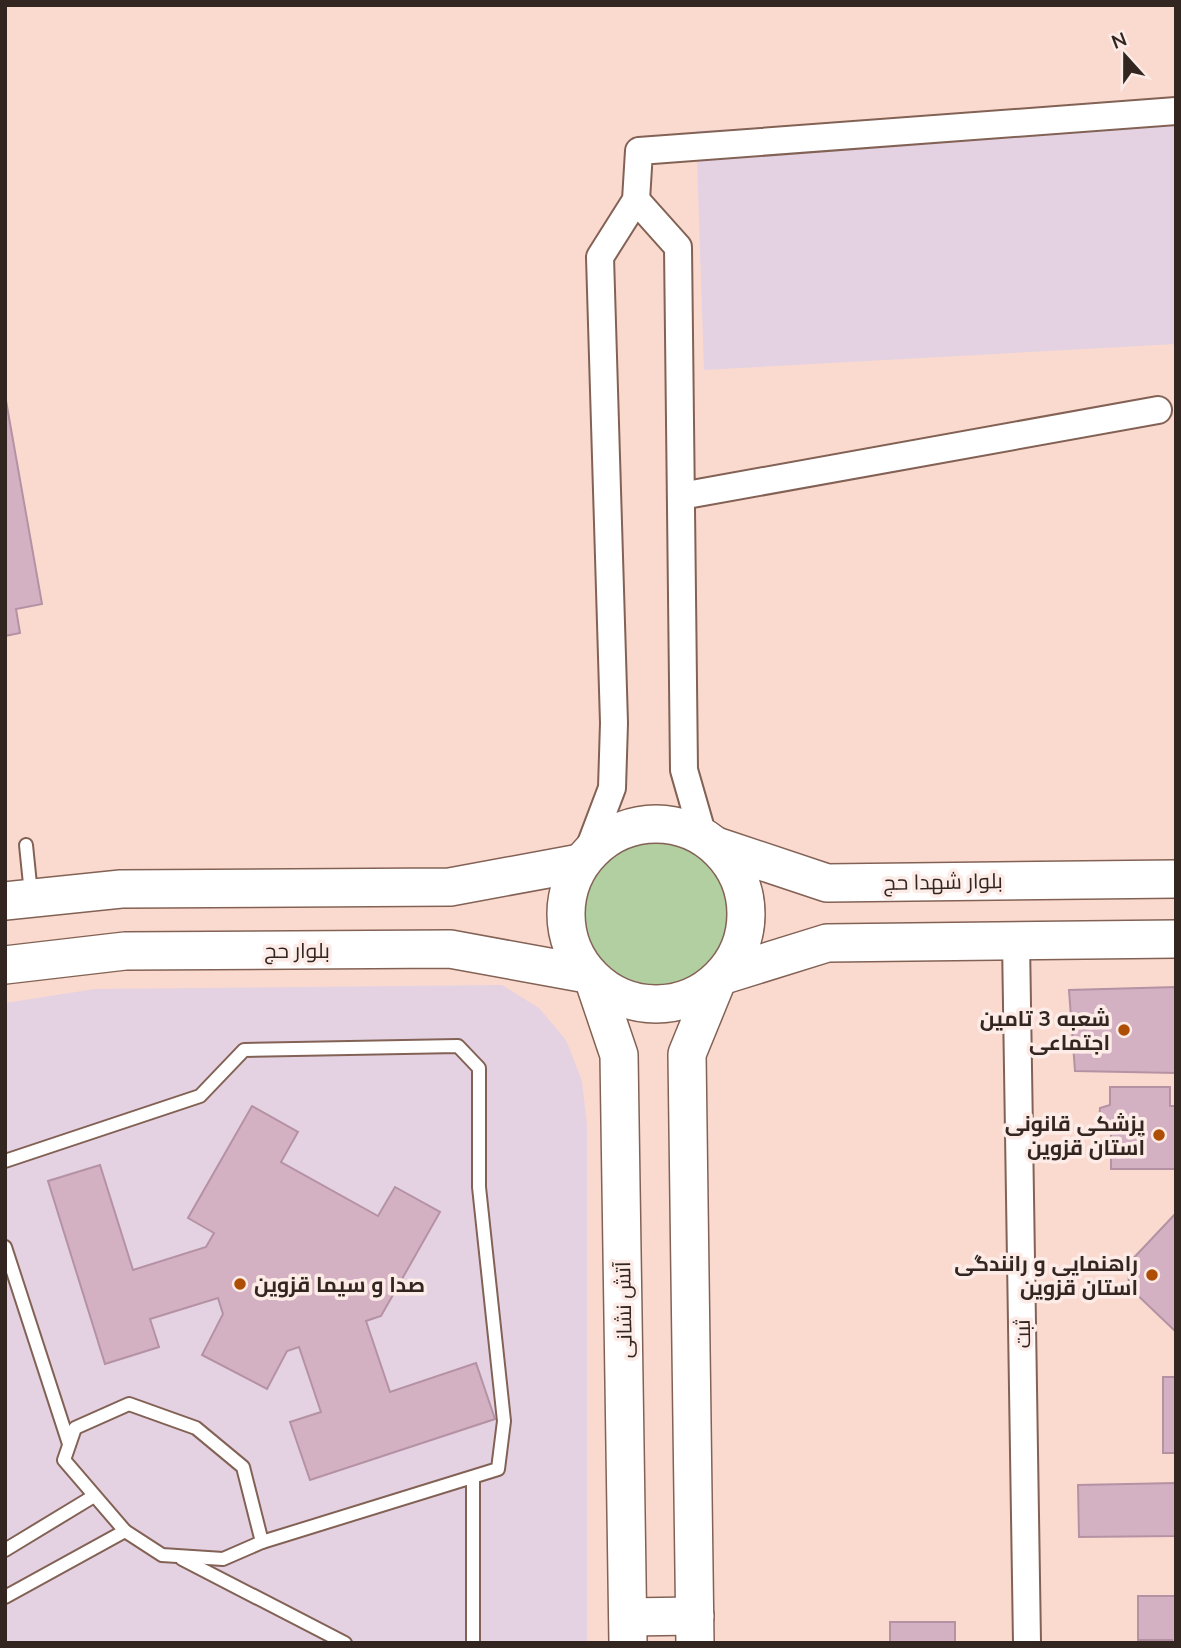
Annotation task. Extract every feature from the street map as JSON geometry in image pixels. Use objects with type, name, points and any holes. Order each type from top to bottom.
[{"type":"main road","points":[[628,1630],[695,1629],[687,1054],[720,979],[742,944],[747,908],[738,874],[709,841],[673,825],[641,824],[611,835],[584,859],[568,890],[565,920],[572,949],[591,978],[622,999],[655,1005],[687,1000],[720,979],[828,943],[1176,939]]},
{"type":"main road","name":"بلوار شهدا حج","points":[[709,841],[827,883],[1176,879]]},
{"type":"main road","points":[[18,899],[121,889],[450,887],[584,859]]},
{"type":"main road","name":"بلوار حج","points":[[5,965],[125,951],[450,949],[591,978]]},
{"type":"main road","name":"آتش نشانی","points":[[591,978],[619,1055],[628,1630]]},
{"type":"street","points":[[584,859],[612,788],[614,723],[600,257],[636,200],[639,151],[1176,111]]},
{"type":"street","points":[[636,200],[678,247],[684,770],[709,841]]},
{"type":"street","points":[[681,496],[1158,410]]},
{"type":"street","name":"ثبت","points":[[1016,941],[1027,1643]]},
{"type":"lane","points":[[18,899],[26,845]]},
{"type":"lane","points":[[5,1161],[200,1096],[244,1050],[458,1046],[479,1068],[480,1187],[504,1421],[498,1469],[262,1542],[223,1559],[162,1555],[125,1531],[64,1460],[75,1427],[129,1404],[197,1428],[243,1467],[262,1542]]},
{"type":"lane","points":[[5,1247],[69,1444]]},
{"type":"lane","points":[[473,1643],[474,1478]]},
{"type":"lane","points":[[5,1550],[94,1496]]},
{"type":"lane","points":[[5,1597],[125,1531]]},
{"type":"lane","points":[[175,1555],[345,1643]]},
{"type":"shaded area","points":[[1173,106],[1176,156],[1176,344],[704,370],[696,131]]},
{"type":"shaded area","points":[[502,985],[539,1008],[566,1040],[582,1081],[587,1125],[587,1643],[5,1643],[5,1003],[95,989]]},
{"type":"green space","points":[[654,834],[684,840],[709,857],[726,882],[732,912],[726,942],[709,967],[684,984],[654,990],[624,984],[599,967],[582,942],[576,912],[582,882],[599,857],[624,840]]},
{"type":"building","points":[[5,395],[42,604],[16,609],[20,633],[5,636]]},
{"type":"building","name":"شعبه 3 تامین اجتماعی","points":[[1176,987],[1176,1073],[1075,1071],[1069,990]]},
{"type":"building","points":[[1110,1087],[1170,1087],[1170,1106],[1176,1106],[1176,1169],[1111,1169],[1111,1128],[1099,1121],[1100,1108],[1110,1105]]},
{"type":"building","name":"صدا و سیما قزوین","points":[[252,1106],[298,1132],[281,1162],[378,1216],[395,1187],[440,1212],[381,1316],[366,1321],[390,1392],[476,1363],[495,1419],[310,1480],[290,1422],[321,1412],[299,1347],[287,1351],[267,1389],[202,1355],[223,1314],[218,1298],[150,1319],[159,1347],[105,1364],[48,1181],[100,1165],[133,1270],[206,1247],[214,1233],[188,1218]]},
{"type":"building","name":"راهنمایی و رانندگی استان قزوین","points":[[1176,1213],[1176,1332],[1129,1287],[1128,1264]]},
{"type":"building","points":[[1163,1377],[1176,1377],[1176,1453],[1163,1453]]},
{"type":"building","points":[[1176,1483],[1176,1536],[1079,1537],[1078,1485]]},
{"type":"building","points":[[1138,1596],[1175,1596],[1176,1643],[1172,1643],[1172,1640],[1138,1640]]},
{"type":"building","points":[[890,1622],[955,1622],[955,1643],[890,1643]]},
{"type":"place","name":"شعبه 3 تامین اجتماعی","points":[[1124,1030]]},
{"type":"place","name":"پزشکی قانونی استان قزوین","points":[[1159,1135]]},
{"type":"place","name":"راهنمایی و رانندگی استان قزوین","points":[[1152,1275]]},
{"type":"place","name":"صدا و سیما قزوین","points":[[240,1284]]}]
